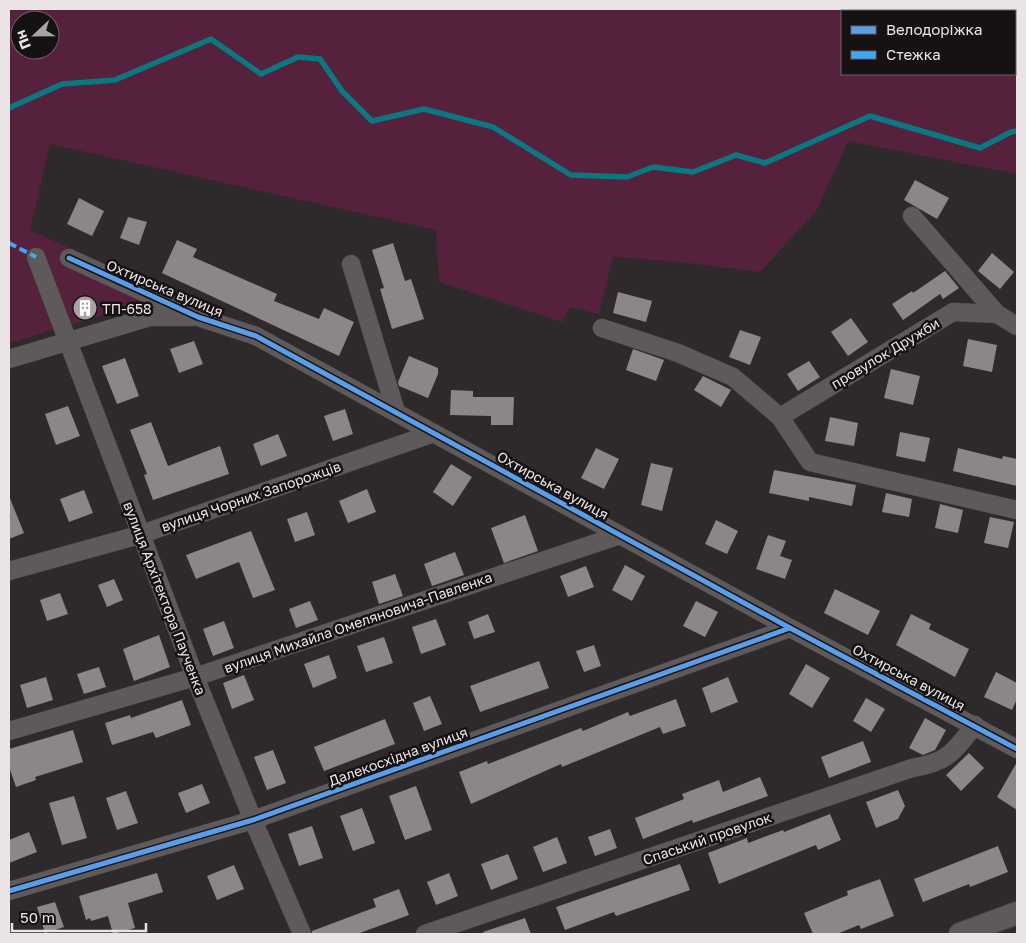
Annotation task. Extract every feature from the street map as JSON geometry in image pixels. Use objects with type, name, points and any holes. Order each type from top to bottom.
[{"type":"street","points":[[912,216],[997,314],[1017,326]]},
{"type":"street","name":"вулиця Архітектора Паученка","points":[[36,257],[70,341],[140,534],[195,677],[302,934]]},
{"type":"street","name":"Охтирська вулиця","points":[[69,258],[198,317],[256,336],[790,628],[1017,749]]},
{"type":"street","points":[[351,264],[396,412]]},
{"type":"street","name":"провулок Дружби","points":[[780,417],[953,312],[997,314]]},
{"type":"street","points":[[9,359],[150,317],[198,317]]},
{"type":"street","points":[[602,328],[678,353],[733,377],[780,417],[810,462],[1017,510]]},
{"type":"street","name":"вулиця Чорних Запорожців","points":[[9,571],[140,534],[434,433]]},
{"type":"street","name":"вулиця Михайла Омеляновича-Павленка","points":[[9,731],[195,677],[620,535]]},
{"type":"street","name":"Далекосхідна вулиця","points":[[9,891],[253,820],[790,628]]},
{"type":"street","name":"Спаський провулок","points":[[425,934],[903,772],[931,765],[950,756],[975,725]]},
{"type":"street","points":[[960,934],[1017,913]]},
{"type":"shaded area","points":[[9,9],[1017,9],[1017,174],[848,141],[817,210],[760,272],[679,262],[613,257],[599,314],[570,307],[562,322],[439,282],[436,230],[50,144],[30,230],[171,295],[9,343]]},
{"type":"building","points":[[915,180],[949,198],[937,219],[904,200]]},
{"type":"building","points":[[79,198],[104,211],[92,236],[67,224]]},
{"type":"building","points":[[128,217],[147,222],[139,245],[120,238]]},
{"type":"building","points":[[177,240],[197,249],[193,257],[277,294],[274,301],[319,319],[324,308],[354,322],[339,356],[162,273]]},
{"type":"building","points":[[393,243],[405,281],[411,279],[424,319],[392,329],[380,289],[384,288],[372,250]]},
{"type":"building","points":[[992,253],[1014,272],[1000,289],[978,271]]},
{"type":"building","points":[[945,271],[959,288],[943,299],[940,294],[903,320],[892,304],[912,291],[913,293]]},
{"type":"building","points":[[618,292],[652,301],[646,322],[613,313]]},
{"type":"building","points":[[851,318],[868,342],[848,356],[831,332]]},
{"type":"building","points":[[740,330],[761,337],[750,365],[729,357]]},
{"type":"building","points":[[968,339],[997,345],[992,372],[963,366]]},
{"type":"building","points":[[194,341],[203,364],[179,373],[170,349]]},
{"type":"building","points":[[633,349],[664,360],[656,381],[626,370]]},
{"type":"building","points":[[409,356],[438,368],[438,374],[428,398],[399,386],[398,382]]},
{"type":"building","points":[[125,358],[139,396],[117,404],[102,366]]},
{"type":"building","points":[[809,361],[820,377],[798,391],[787,374]]},
{"type":"building","points":[[891,369],[920,376],[913,405],[884,398]]},
{"type":"building","points":[[703,376],[731,390],[721,407],[694,390]]},
{"type":"building","points":[[451,390],[473,391],[473,397],[514,397],[513,425],[491,425],[491,416],[450,415]]},
{"type":"building","points":[[68,406],[80,436],[56,445],[45,414]]},
{"type":"building","points":[[345,409],[353,434],[333,441],[324,416]]},
{"type":"building","points":[[830,417],[858,423],[854,446],[825,441]]},
{"type":"building","points":[[151,422],[168,466],[220,446],[229,474],[153,500],[144,475],[147,474],[130,430]]},
{"type":"building","points":[[900,432],[930,438],[925,462],[896,456]]},
{"type":"building","points":[[278,434],[287,456],[261,466],[253,444]]},
{"type":"building","points":[[596,448],[619,459],[604,489],[581,478]]},
{"type":"building","points":[[958,448],[1002,459],[1003,456],[1017,459],[1017,486],[953,471]]},
{"type":"building","points":[[651,463],[673,468],[662,511],[641,505]]},
{"type":"building","points":[[451,464],[472,477],[453,506],[433,492]]},
{"type":"building","points":[[774,470],[856,485],[852,506],[809,497],[809,501],[769,493]]},
{"type":"building","points":[[367,489],[376,512],[348,523],[339,501]]},
{"type":"building","points":[[84,490],[93,513],[69,522],[60,499]]},
{"type":"building","points":[[886,493],[912,499],[909,517],[882,512]]},
{"type":"building","points":[[9,496],[24,533],[9,539]]},
{"type":"building","points":[[940,504],[963,510],[958,533],[935,528]]},
{"type":"building","points":[[307,512],[315,535],[295,542],[287,519]]},
{"type":"building","points":[[525,515],[538,551],[504,563],[491,528]]},
{"type":"building","points":[[990,517],[1014,522],[1008,548],[984,543]]},
{"type":"building","points":[[716,520],[738,531],[727,554],[705,544]]},
{"type":"building","points":[[251,531],[275,590],[253,598],[239,562],[196,579],[186,555]]},
{"type":"building","points":[[768,535],[786,541],[780,556],[792,560],[785,579],[756,569]]},
{"type":"building","points":[[455,552],[464,575],[432,586],[424,564]]},
{"type":"building","points":[[625,565],[645,576],[632,601],[612,590]]},
{"type":"building","points":[[586,566],[594,587],[568,597],[560,576]]},
{"type":"building","points":[[395,574],[403,596],[379,604],[372,582]]},
{"type":"building","points":[[114,579],[123,600],[107,607],[98,585]]},
{"type":"building","points":[[835,589],[880,611],[868,635],[824,613]]},
{"type":"building","points":[[60,593],[68,614],[47,621],[40,600]]},
{"type":"building","points":[[310,601],[318,620],[296,628],[289,609]]},
{"type":"building","points":[[696,601],[718,612],[705,637],[683,626]]},
{"type":"building","points":[[488,614],[495,632],[474,639],[468,622]]},
{"type":"building","points":[[911,614],[931,624],[929,629],[969,649],[955,677],[896,645]]},
{"type":"building","points":[[436,619],[446,645],[421,654],[412,627]]},
{"type":"building","points":[[224,621],[234,648],[213,656],[203,629]]},
{"type":"building","points":[[159,635],[170,667],[134,681],[123,649]]},
{"type":"building","points":[[384,637],[393,663],[366,672],[357,646]]},
{"type":"building","points":[[594,645],[601,666],[584,672],[576,651]]},
{"type":"building","points":[[329,655],[337,678],[313,688],[304,664]]},
{"type":"building","points":[[539,661],[549,688],[480,712],[470,686]]},
{"type":"building","points":[[806,664],[830,678],[812,708],[789,694]]},
{"type":"building","points":[[99,667],[106,687],[84,694],[77,674]]},
{"type":"building","points":[[996,672],[1017,683],[1017,699],[1012,710],[984,697]]},
{"type":"building","points":[[244,675],[254,700],[232,709],[223,683]]},
{"type":"building","points":[[46,677],[53,700],[27,708],[20,685]]},
{"type":"building","points":[[728,677],[738,702],[711,713],[702,688]]},
{"type":"building","points":[[430,696],[442,724],[424,731],[413,703]]},
{"type":"building","points":[[866,698],[885,709],[871,732],[853,721]]},
{"type":"building","points":[[676,699],[686,726],[663,734],[660,727],[562,767],[561,764],[471,804],[459,772],[487,761],[488,764],[581,728],[583,731],[628,712],[630,716]]},
{"type":"building","points":[[182,700],[191,725],[156,738],[153,732],[112,745],[105,723],[130,715],[131,718]]},
{"type":"building","points":[[925,718],[946,730],[935,750],[923,755],[909,748]]},
{"type":"building","points":[[385,719],[395,744],[324,771],[314,747]]},
{"type":"building","points":[[73,730],[83,762],[35,777],[36,780],[16,787],[9,767],[9,749]]},
{"type":"building","points":[[863,741],[871,762],[829,778],[821,757]]},
{"type":"building","points":[[273,750],[286,783],[267,790],[254,757]]},
{"type":"building","points":[[969,753],[984,768],[961,791],[946,775]]},
{"type":"building","points":[[1017,762],[1017,810],[997,797]]},
{"type":"building","points":[[760,777],[768,796],[693,823],[692,820],[643,839],[635,818],[684,799],[682,794],[719,780],[723,792]]},
{"type":"building","points":[[202,784],[210,803],[186,813],[178,793]]},
{"type":"building","points":[[416,786],[432,830],[405,840],[389,796]]},
{"type":"building","points":[[898,790],[905,806],[898,819],[876,828],[866,802]]},
{"type":"building","points":[[126,791],[138,823],[117,830],[106,798]]},
{"type":"building","points":[[74,796],[87,838],[62,845],[49,803]]},
{"type":"building","points":[[362,808],[375,843],[353,851],[340,816]]},
{"type":"building","points":[[830,814],[841,840],[818,850],[816,845],[719,884],[708,853],[747,838],[748,843],[783,830],[784,832]]},
{"type":"building","points":[[312,826],[323,858],[299,866],[288,834]]},
{"type":"building","points":[[610,829],[617,848],[595,856],[588,837]]},
{"type":"building","points":[[29,832],[37,852],[9,863],[9,840]]},
{"type":"building","points":[[557,837],[567,863],[543,872],[533,847]]},
{"type":"building","points":[[998,846],[1008,872],[970,887],[969,884],[923,902],[914,879]]},
{"type":"building","points":[[508,854],[518,879],[491,890],[481,864]]},
{"type":"building","points":[[680,864],[690,890],[616,916],[614,912],[565,930],[556,907]]},
{"type":"building","points":[[234,865],[244,889],[217,900],[207,876]]},
{"type":"building","points":[[157,873],[163,892],[128,903],[135,928],[113,934],[108,916],[91,921],[90,918],[86,920],[79,896]]},
{"type":"building","points":[[449,873],[458,896],[436,905],[427,882]]},
{"type":"building","points":[[880,879],[894,916],[861,929],[859,925],[837,934],[813,934],[804,913],[848,895],[847,891]]},
{"type":"building","points":[[399,889],[409,915],[357,934],[312,934],[312,931],[376,907],[373,899]]},
{"type":"building","points":[[55,902],[64,927],[45,933],[37,907]]},
{"type":"building","points":[[525,918],[531,934],[484,934],[483,932]]},
{"type":"waterway","points":[[9,108],[62,84],[115,80],[211,39],[261,74],[298,57],[320,59],[342,91],[372,121],[424,109],[493,127],[571,175],[627,177],[653,167],[693,172],[736,155],[765,163],[870,116],[980,148],[1011,132],[1017,131]]},
{"type":"marked path","points":[[9,243],[36,257]]},
{"type":"cycle path","points":[[69,258],[198,317],[256,336],[790,628],[1017,749]]},
{"type":"cycle path","points":[[9,891],[253,820],[790,628]]},
{"type":"place","name":"ТП-658","points":[[85,308]]}]
